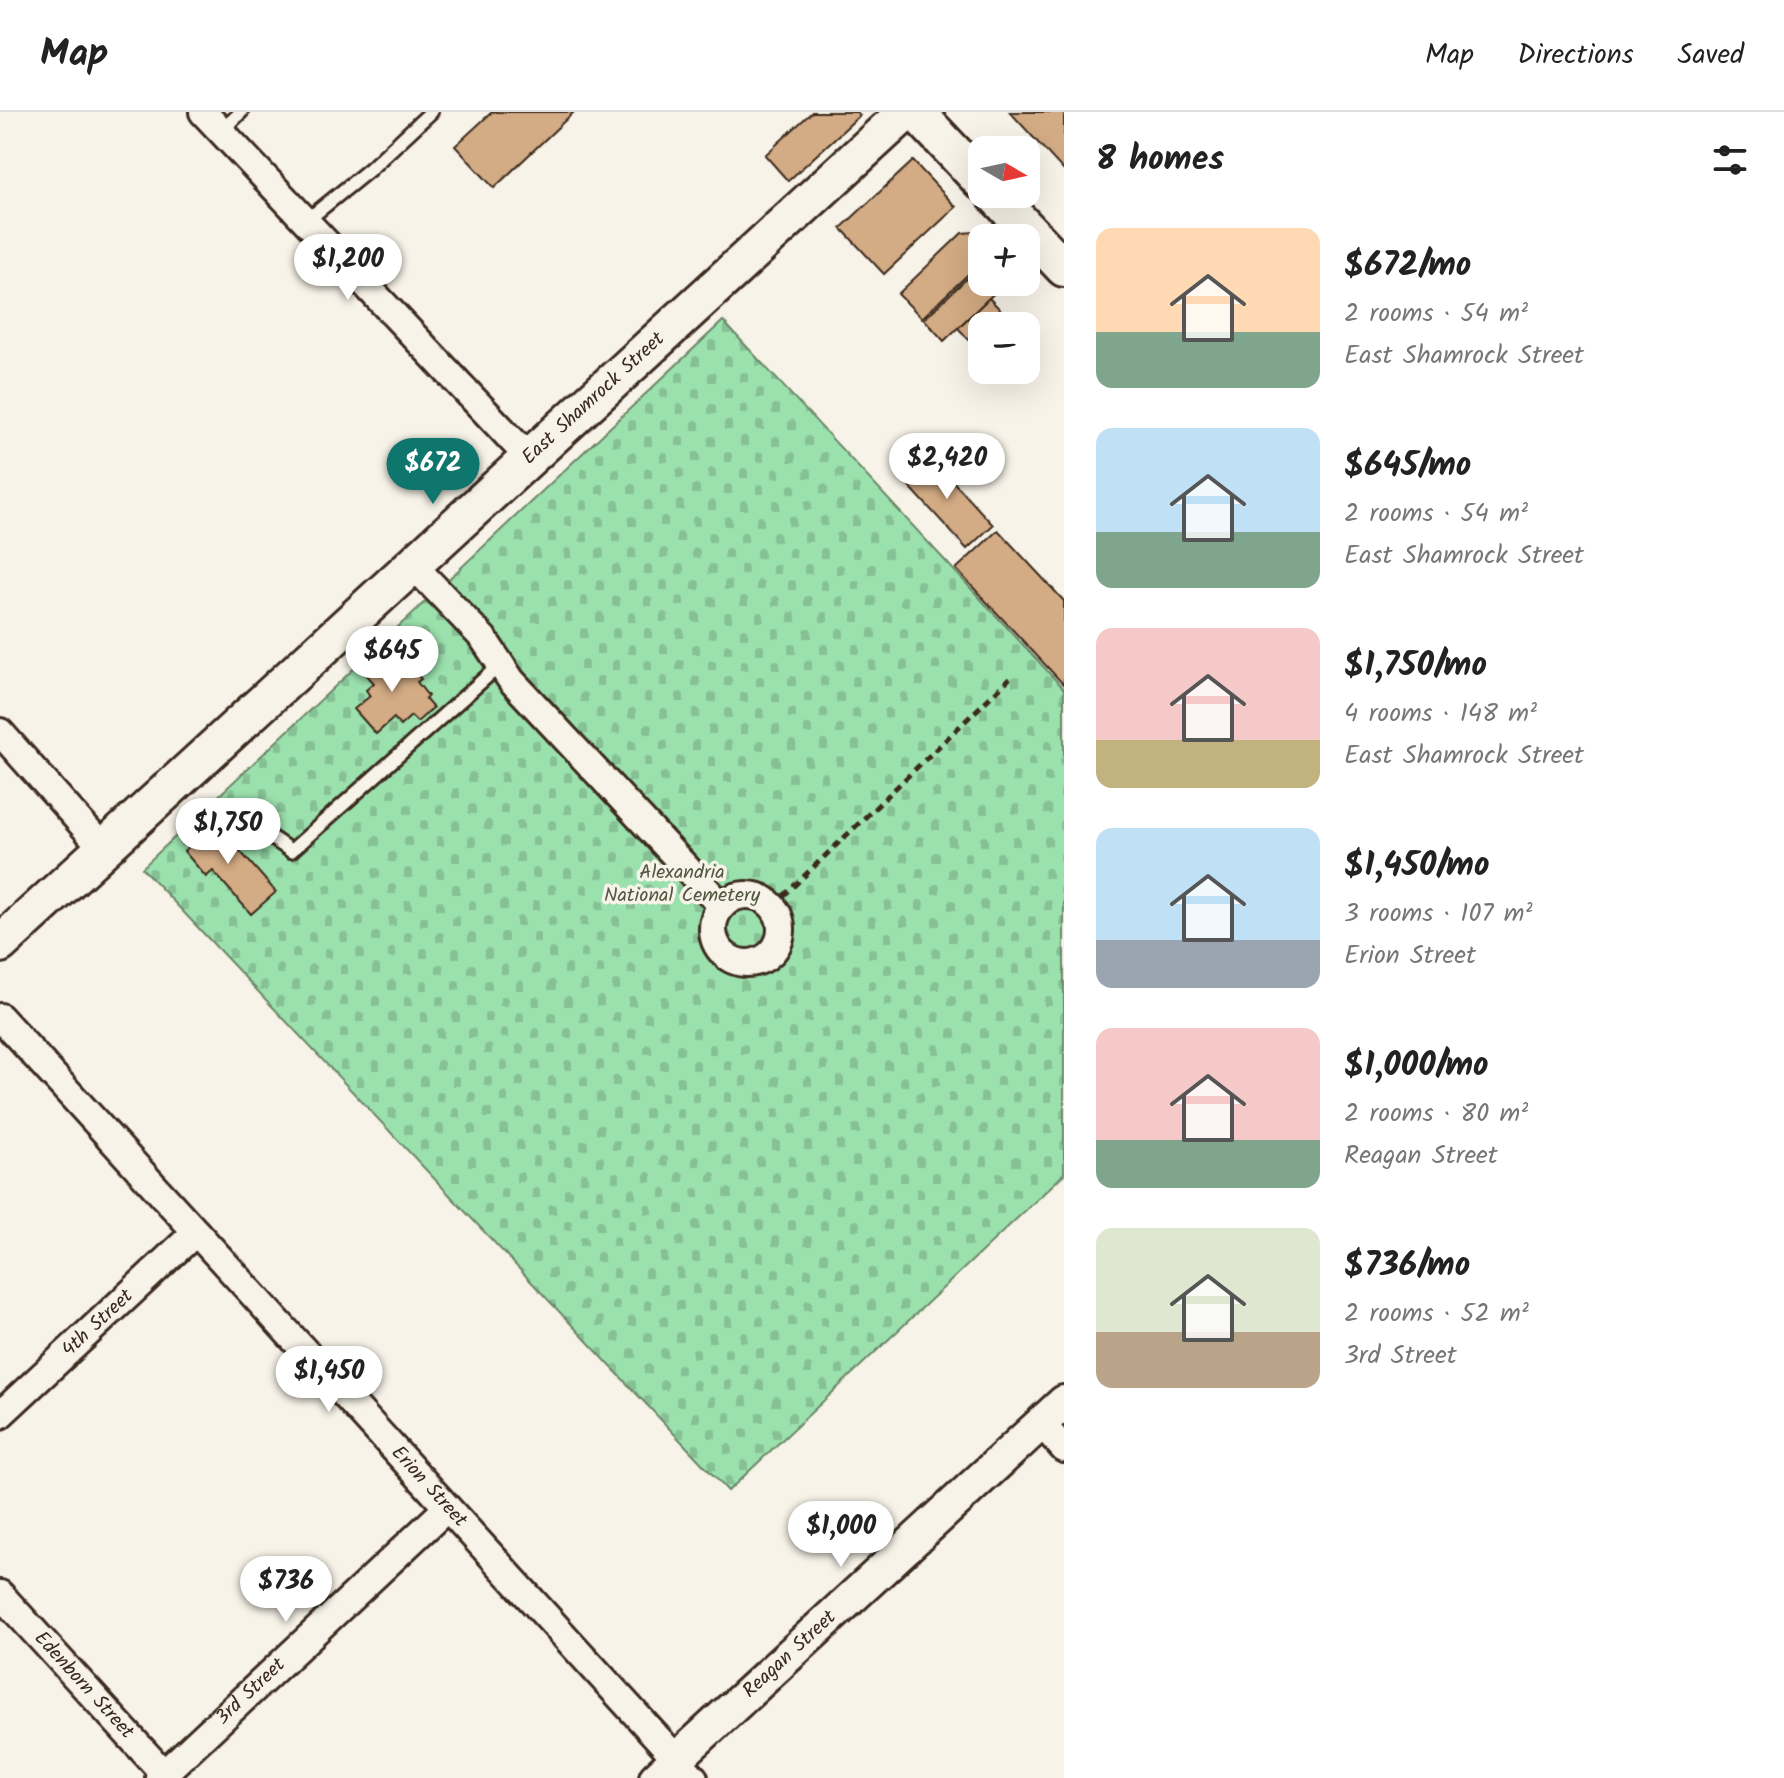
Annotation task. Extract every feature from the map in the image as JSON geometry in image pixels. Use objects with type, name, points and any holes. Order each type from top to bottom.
[{"type":"main road","name":"East Shamrock Street","points":[[0,944],[906,112]]},
{"type":"main road","points":[[916,112],[968,167]]},
{"type":"main road","points":[[1008,208],[1057,256]]},
{"type":"street","points":[[212,121],[529,458]]},
{"type":"street","points":[[413,565],[483,638],[522,691],[722,906]]},
{"type":"street","points":[[0,732],[104,849]]},
{"type":"street","points":[[742,895],[753,895],[773,906],[780,916],[781,939],[767,958],[746,964],[725,956],[714,937],[715,915],[722,906],[742,895]]},
{"type":"street","name":"Erion Street","points":[[0,1017],[447,1508],[676,1772]]},
{"type":"street","name":"4th Street","points":[[0,1415],[196,1232]]},
{"type":"street","points":[[1052,1412],[1064,1449]]},
{"type":"street","name":"Reagan Street","points":[[676,1772],[1052,1412]]},
{"type":"street","name":"3rd Street","points":[[163,1776],[447,1508]]},
{"type":"street","name":"Edenborn Street","points":[[0,1594],[163,1776]]},
{"type":"lane","points":[[212,121],[241,112]]},
{"type":"lane","points":[[306,221],[370,169],[431,112]]},
{"type":"lane","points":[[260,830],[291,851],[501,664]]},
{"type":"path","points":[[773,906],[1010,678]]},
{"type":"green space","name":"Alexandria National Cemetery","points":[[723,321],[1064,689],[1064,1174],[728,1491],[142,868]]},
{"type":"building","points":[[492,112],[574,112],[494,188],[455,146]]},
{"type":"building","points":[[812,112],[856,112],[860,115],[788,181],[765,155]]},
{"type":"building","points":[[1010,112],[1064,112],[1064,171],[1040,145],[1040,136],[1032,136]]},
{"type":"building","points":[[913,161],[956,207],[884,274],[841,228]]},
{"type":"building","points":[[962,233],[968,233],[968,274],[922,318],[898,294]]},
{"type":"building","points":[[968,277],[968,296],[991,296],[974,312],[968,312],[968,318],[944,341],[924,319]]},
{"type":"building","points":[[989,298],[1002,312],[975,312]]},
{"type":"building","points":[[968,318],[968,339],[958,328]]},
{"type":"building","points":[[927,453],[993,525],[967,549],[901,477]]},
{"type":"building","points":[[998,530],[1064,601],[1064,685],[956,569]]},
{"type":"building","points":[[388,648],[407,670],[412,668],[421,679],[417,682],[433,708],[417,722],[411,716],[400,726],[394,718],[376,734],[354,709],[370,696],[366,690],[374,683],[363,671]]},
{"type":"building","points":[[211,818],[276,892],[251,914],[213,871],[206,877],[184,851],[190,846],[185,841]]}]
